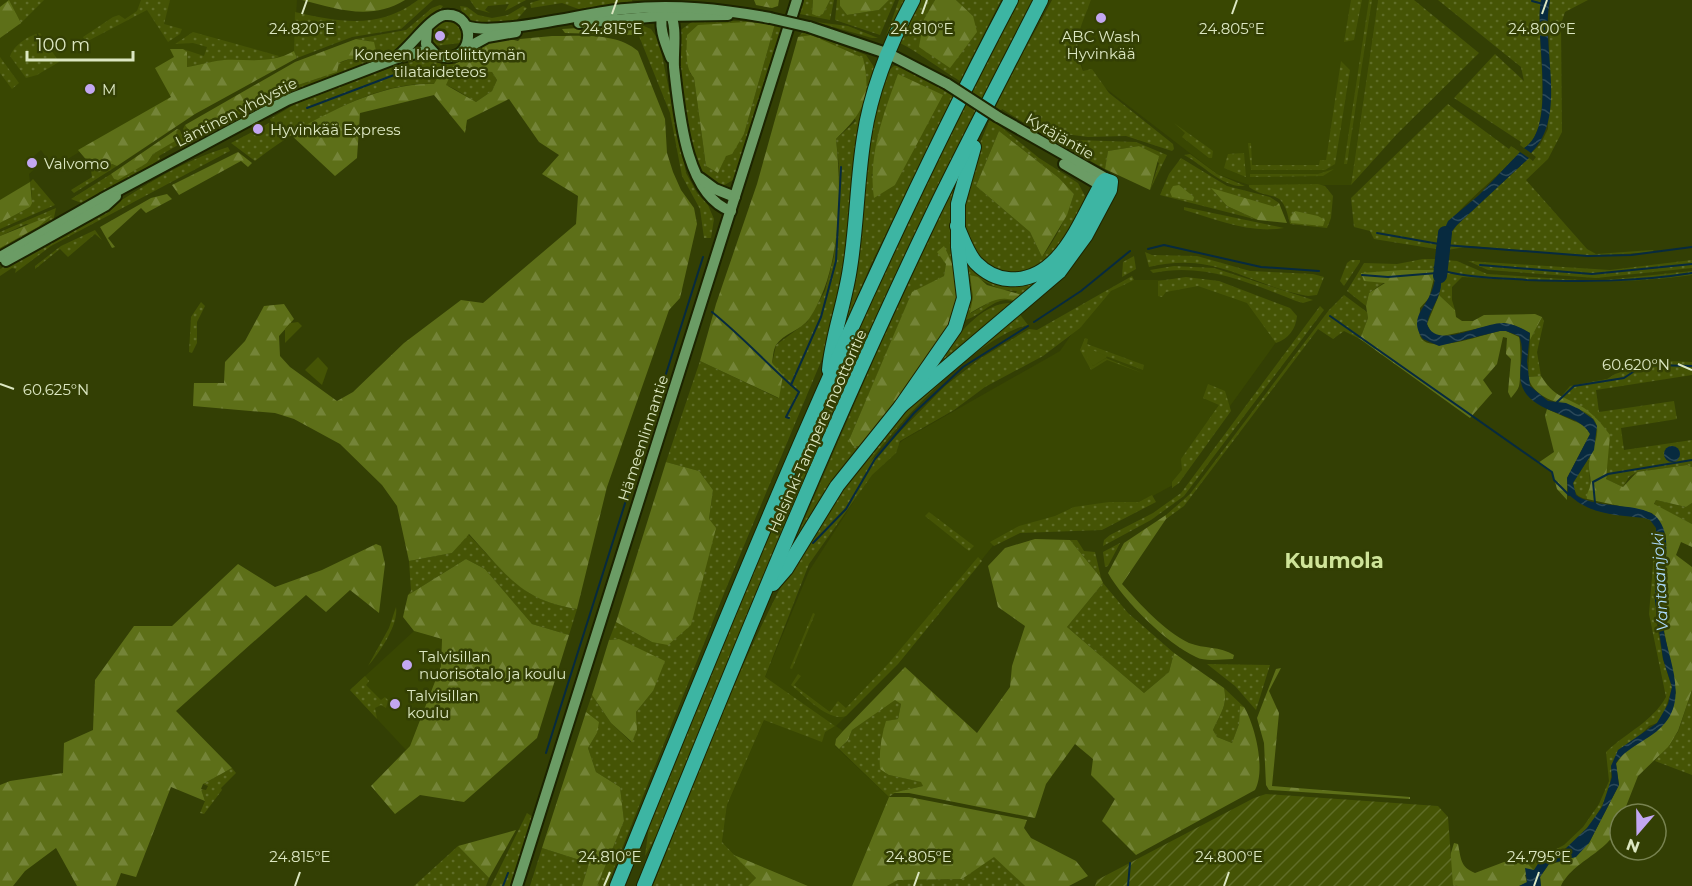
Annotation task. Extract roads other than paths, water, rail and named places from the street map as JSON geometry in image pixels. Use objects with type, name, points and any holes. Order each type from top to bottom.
[{"type":"highway","points":[[829,378],[831,350],[847,289],[853,254],[867,120],[873,95],[913,0]]},
{"type":"highway","name":"Helsinki-Tampere moottoritie","points":[[617,886],[712,653],[829,378],[910,201],[1011,0]]},
{"type":"highway","name":"Helsinki-Tampere moottoritie","points":[[644,886],[873,342],[1041,0]]},
{"type":"highway","points":[[766,592],[786,569],[837,486],[901,406],[961,316],[964,287],[957,226],[963,181],[981,120]]},
{"type":"highway","points":[[901,406],[1059,272],[1086,235],[1111,188],[1105,182],[1072,238],[1051,264],[1032,276],[1011,279],[991,274],[969,253],[957,226]]},
{"type":"main road","name":"Hämeenlinnantie","points":[[517,886],[797,0]]},
{"type":"main road","points":[[465,49],[469,35],[466,26],[456,16],[446,15],[435,19],[427,28],[426,40],[432,52],[448,58],[457,55],[478,40],[497,35],[587,22],[716,4],[730,5],[755,15]]},
{"type":"main road","points":[[466,26],[479,29],[518,26],[623,9],[755,15],[809,27],[889,54]]},
{"type":"main road","points":[[666,12],[685,134],[695,174],[713,203],[731,211]]},
{"type":"main road","name":"Läntinen yhdystie","points":[[394,59],[427,28]]},
{"type":"main road","name":"Läntinen yhdystie","points":[[0,257],[102,199],[287,100],[394,59],[424,51],[432,52]]},
{"type":"main road","name":"Kytäjäntie","points":[[889,54],[946,84],[998,117],[1032,144],[1105,182]]},
{"type":"main road","points":[[695,174],[715,189],[735,197]]},
{"type":"main road","name":"Läntinen yhdystie","points":[[0,264],[105,206],[128,187]]},
{"type":"water","points":[[1541,0],[1550,0],[1548,39],[1551,101],[1549,120],[1542,138],[1531,153],[1524,148],[1534,137],[1540,122],[1542,102]]},
{"type":"water","points":[[1520,152],[1529,158],[1457,225],[1449,235],[1447,250],[1436,249],[1448,221],[1479,195]]},
{"type":"water","points":[[1435,259],[1445,260],[1445,277],[1441,279],[1440,291],[1427,324],[1432,332],[1450,335],[1504,323],[1518,326],[1530,333],[1527,362],[1530,386],[1548,401],[1566,403],[1579,409],[1593,419],[1597,426],[1594,450],[1573,483],[1576,495],[1592,502],[1651,513],[1659,521],[1665,536],[1662,615],[1674,673],[1673,708],[1663,726],[1621,756],[1616,763],[1619,785],[1610,802],[1608,802],[1589,843],[1576,857],[1549,864],[1540,877],[1541,886],[1519,886],[1527,882],[1525,868],[1534,870],[1541,859],[1563,851],[1587,828],[1602,807],[1612,777],[1611,766],[1618,750],[1657,723],[1668,704],[1672,687],[1663,659],[1655,601],[1656,528],[1650,520],[1644,518],[1613,515],[1594,510],[1568,494],[1567,478],[1590,434],[1570,418],[1542,406],[1527,395],[1521,381],[1522,351],[1519,336],[1500,331],[1439,346],[1423,339],[1417,321],[1433,286],[1436,270],[1433,267],[1438,265]]},
{"type":"water","points":[[1672,446],[1678,448],[1680,454],[1678,460],[1672,462],[1666,460],[1664,454],[1666,448]]},
{"type":"waterway","points":[[1532,1],[1543,4]]},
{"type":"waterway","points":[[307,108],[402,72]]},
{"type":"waterway","points":[[791,385],[821,317],[836,261],[841,167]]},
{"type":"waterway","points":[[1377,233],[1439,244]]},
{"type":"waterway","name":"Vantaanjoki","points":[[1440,276],[1445,233]]},
{"type":"waterway","points":[[1148,249],[1164,245],[1261,267],[1319,271]]},
{"type":"waterway","points":[[1444,245],[1588,256],[1631,255],[1692,247]]},
{"type":"waterway","points":[[1034,322],[1081,291],[1130,251]]},
{"type":"waterway","points":[[546,753],[703,257]]},
{"type":"waterway","points":[[1480,265],[1592,274],[1692,264]]},
{"type":"waterway","points":[[1444,271],[1485,277],[1569,281],[1630,280],[1692,273]]},
{"type":"waterway","points":[[1362,275],[1388,277],[1437,273]]},
{"type":"waterway","points":[[712,312],[799,392],[786,417],[789,418]]},
{"type":"waterway","points":[[1330,316],[1552,472],[1554,480],[1569,495]]},
{"type":"waterway","points":[[813,543],[846,509],[875,459],[914,413],[963,367],[1028,326]]},
{"type":"waterway","points":[[1556,403],[1574,386],[1624,378],[1636,370],[1651,365],[1692,366]]},
{"type":"waterway","points":[[1595,503],[1593,482],[1608,474],[1692,460]]},
{"type":"waterway","points":[[1128,886],[1130,863]]},
{"type":"waterway","points":[[503,886],[508,873]]},
{"type":"place","name":"ABC Wash Hyvinkää","points":[[1101,18]]},
{"type":"place","name":"Koneen kiertoliittymän tilataideteos","points":[[440,36]]},
{"type":"place","name":"M","points":[[90,89]]},
{"type":"place","name":"Hyvinkää Express","points":[[258,129]]},
{"type":"place","name":"Valvomo","points":[[32,163]]},
{"type":"place","name":"Talvisillan nuorisotalo ja koulu","points":[[407,665]]},
{"type":"place","name":"Talvisillan koulu","points":[[395,704]]},
{"type":"district","name":"Kuumola","points":[[1334,560]]}]
